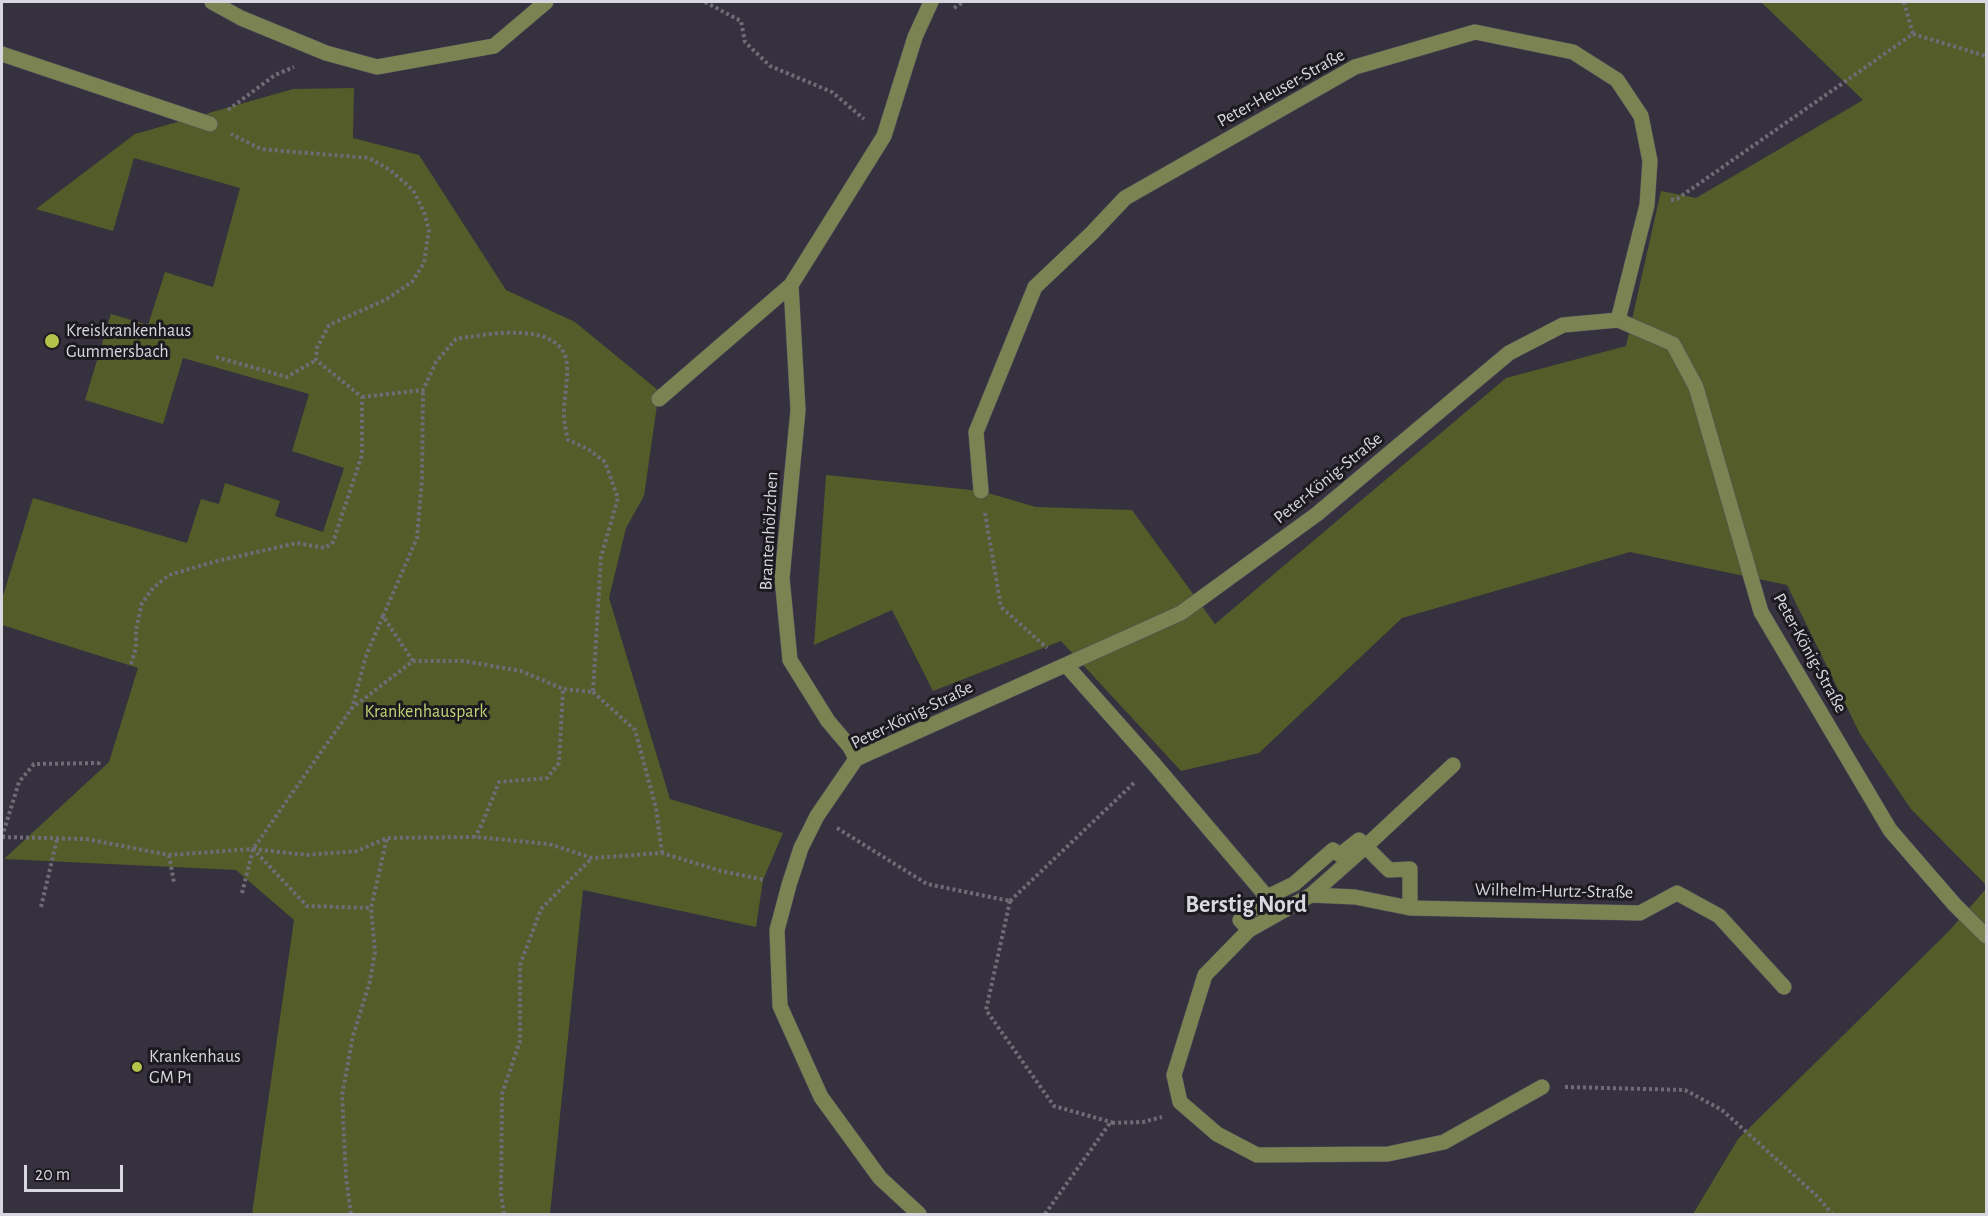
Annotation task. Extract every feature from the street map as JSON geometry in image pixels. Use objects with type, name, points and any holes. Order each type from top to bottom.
[{"type":"street","points":[[212,2],[241,18],[326,53],[377,67],[494,46],[546,2]]},
{"type":"street","points":[[658,399],[791,285],[884,136],[915,37],[931,2]]},
{"type":"street","name":"Peter-Heuser-Straße","points":[[981,491],[976,432],[1035,287],[1125,198],[1355,67],[1475,32],[1573,52],[1617,80],[1641,116],[1650,161],[1647,205],[1618,320]]},
{"type":"street","points":[[2,54],[210,124]]},
{"type":"street","name":"Brantenhölzchen","points":[[791,285],[798,410],[782,578],[790,660],[828,721],[850,747],[856,759]]},
{"type":"street","name":"Peter-König-Straße","points":[[919,1215],[880,1178],[821,1097],[780,1006],[777,930],[789,885],[801,848],[817,816],[856,759],[1181,613],[1317,514],[1509,353],[1563,325],[1618,320],[1673,344],[1696,387],[1761,612],[1890,830],[1986,936]]},
{"type":"street","points":[[1066,665],[1267,897],[1282,911]]},
{"type":"street","points":[[1454,765],[1311,895],[1250,930],[1205,975],[1174,1075],[1180,1102],[1217,1134],[1257,1155],[1388,1154],[1444,1142],[1542,1087]]},
{"type":"street","points":[[1250,930],[1240,920],[1267,897],[1294,884],[1333,850],[1340,855],[1359,840],[1389,870],[1410,869],[1410,908],[1355,897],[1311,895]]},
{"type":"street","name":"Wilhelm-Hurtz-Straße","points":[[1410,908],[1640,913],[1677,892],[1719,916],[1784,987]]},
{"type":"path","points":[[705,2],[741,21],[745,42],[770,66],[832,92],[884,136]]},
{"type":"path","points":[[1904,2],[1913,34]]},
{"type":"path","points":[[1913,34],[1986,56]]},
{"type":"path","points":[[1647,205],[1677,199],[1913,34]]},
{"type":"path","points":[[316,360],[317,348],[329,324],[385,300],[412,282],[423,263],[429,230],[424,212],[412,190],[390,170],[369,158],[261,149],[210,124],[275,75],[326,53]]},
{"type":"path","points":[[352,708],[366,656],[417,538],[422,479],[423,390],[436,362],[456,339],[490,333],[539,334],[558,344],[567,364],[564,415],[568,440],[588,449],[605,462],[618,498],[601,558],[594,692]]},
{"type":"path","points":[[216,357],[287,377],[316,360]]},
{"type":"path","points":[[316,360],[362,397],[423,390]]},
{"type":"path","points":[[131,664],[136,648],[136,629],[142,603],[153,588],[170,575],[273,547],[297,543],[325,548],[333,542],[362,455],[362,397]]},
{"type":"path","points":[[981,491],[1001,607],[1066,665]]},
{"type":"path","points":[[383,616],[413,661]]},
{"type":"path","points":[[242,893],[253,849],[352,708],[413,661],[464,661],[521,671],[563,689],[594,692],[635,730],[656,808],[662,853]]},
{"type":"path","points":[[475,837],[499,782],[547,778],[559,763],[563,689]]},
{"type":"path","points":[[100,760],[99,763],[34,764],[20,782],[2,837],[86,839],[170,855],[253,849],[307,855],[357,851],[387,838],[475,837],[549,844],[592,858],[662,853],[721,871],[789,885]]},
{"type":"path","points":[[1114,1123],[1054,1106],[986,1010],[1010,901],[1154,764]]},
{"type":"path","points":[[817,816],[927,884],[1010,901]]},
{"type":"path","points":[[351,1215],[346,1178],[342,1095],[353,1036],[370,981],[375,952],[370,908],[387,838]]},
{"type":"path","points":[[41,908],[57,839]]},
{"type":"path","points":[[253,849],[307,906],[370,908]]},
{"type":"path","points":[[170,855],[174,883]]},
{"type":"path","points":[[504,1215],[501,1194],[502,1095],[520,1041],[520,964],[542,909],[592,858]]},
{"type":"path","points":[[1542,1087],[1684,1090],[1722,1110],[1817,1196],[1832,1215]]},
{"type":"path","points":[[1045,1215],[1110,1123],[1143,1122],[1189,1110]]},
{"type":"green space","points":[[1761,2],[1986,2],[1986,885],[1911,809],[1860,734],[1787,585],[1630,552],[1402,618],[1259,753],[1181,771],[1061,641],[933,691],[892,610],[814,645],[826,475],[981,491],[1036,507],[1132,510],[1215,624],[1506,378],[1626,346],[1661,191],[1696,198],[1863,100]]},
{"type":"green space","name":"Krankenhauspark","points":[[354,88],[353,138],[419,155],[506,290],[575,322],[659,391],[644,496],[626,528],[609,598],[670,799],[783,833],[763,880],[756,927],[583,890],[550,1214],[252,1214],[294,920],[236,870],[4,859],[109,762],[138,668],[2,625],[2,599],[33,498],[187,543],[201,499],[219,504],[225,483],[280,501],[275,516],[323,532],[344,468],[292,451],[309,394],[183,358],[163,424],[85,400],[111,314],[148,325],[165,272],[213,287],[240,188],[134,158],[113,231],[36,209],[135,134],[293,89]]},
{"type":"green space","points":[[1986,889],[1986,1214],[1693,1214],[1738,1139],[1948,932]]},
{"type":"place","name":"Kreiskrankenhaus Gummersbach","points":[[52,341]]},
{"type":"place","name":"Krankenhaus GM P1","points":[[137,1067]]},
{"type":"district","name":"Berstig Nord","points":[[1246,905]]}]
